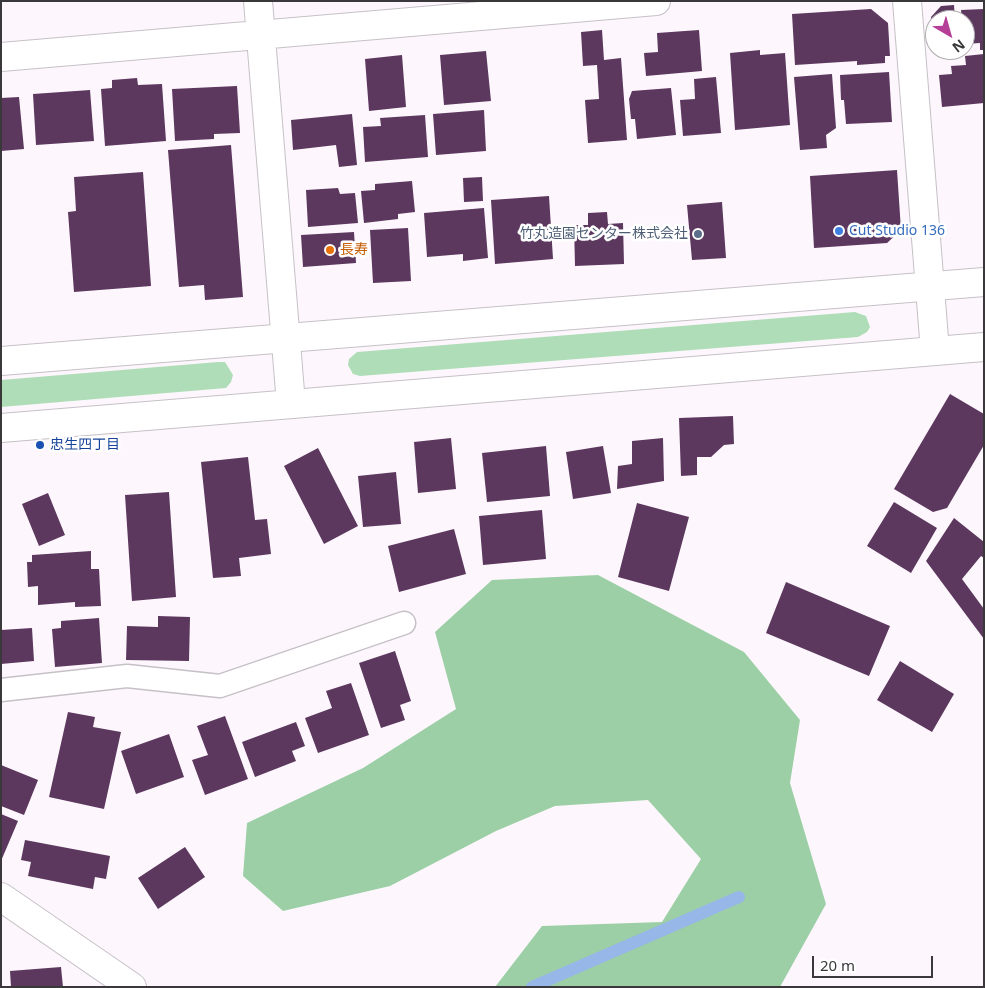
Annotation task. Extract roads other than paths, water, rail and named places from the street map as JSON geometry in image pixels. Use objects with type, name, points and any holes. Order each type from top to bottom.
[{"type":"street","points":[[258,1],[291,404]]},
{"type":"street","points":[[1,57],[656,1]]},
{"type":"street","points":[[907,1],[935,350]]},
{"type":"street","points":[[1,361],[984,282]]},
{"type":"street","points":[[1,428],[984,347]]},
{"type":"street","points":[[1,897],[132,987]]},
{"type":"lane","points":[[1,690],[127,676],[220,686],[404,623]]},
{"type":"waterway","points":[[532,987],[739,897]]},
{"type":"place","name":"Cut Studio 136","points":[[839,231]]},
{"type":"place","name":"竹丸造園センター株式会社","points":[[698,234]]},
{"type":"place","name":"長寿","points":[[330,250]]},
{"type":"place","name":"忠生四丁目","points":[[40,445]]}]
